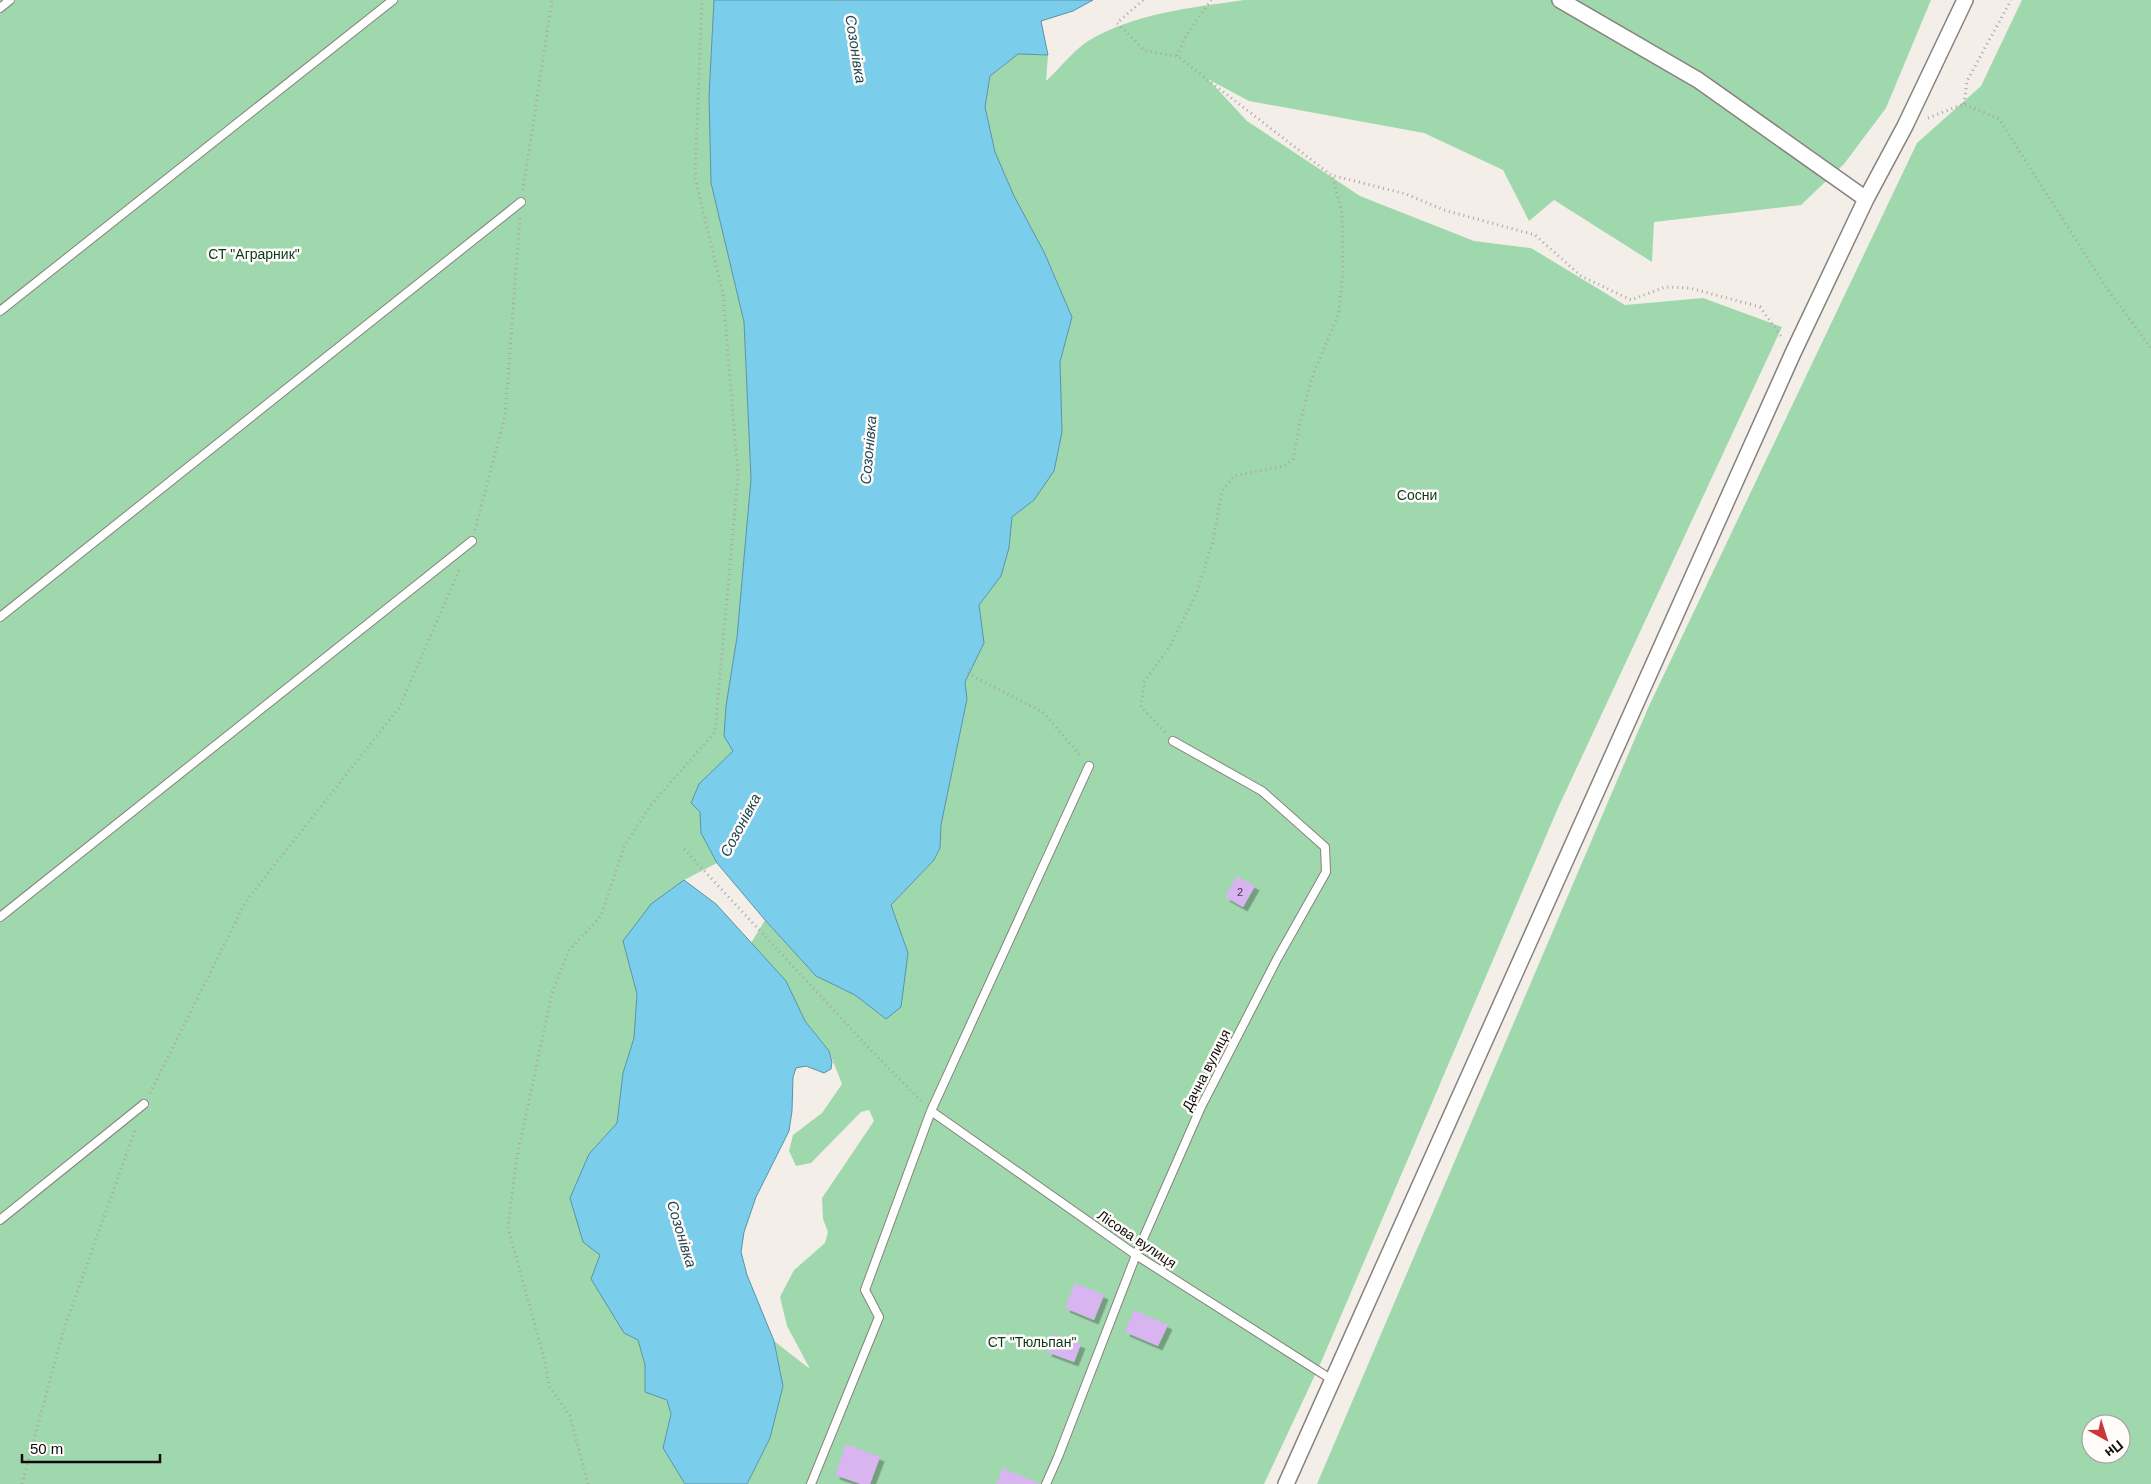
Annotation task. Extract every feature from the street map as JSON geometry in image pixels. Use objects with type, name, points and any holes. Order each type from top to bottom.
[{"type":"street","points":[[1560,0],[1698,80],[1866,199]]},
{"type":"street","points":[[1286,1484],[1334,1381],[1793,353],[1866,199],[1905,126],[1965,0]]},
{"type":"lane","points":[[0,8],[10,0]]},
{"type":"lane","points":[[0,311],[393,0]]},
{"type":"lane","points":[[0,617],[521,202]]},
{"type":"lane","points":[[0,917],[472,541]]},
{"type":"lane","name":"Дачна вулиця","points":[[1046,1484],[1136,1256],[1201,1107],[1277,959],[1326,872],[1325,847],[1262,791],[1173,741]]},
{"type":"lane","points":[[811,1484],[879,1317],[865,1290],[931,1111],[1089,766]]},
{"type":"lane","points":[[0,1220],[144,1104]]},
{"type":"lane","name":"Лісова вулиця","points":[[931,1111],[1136,1256],[1334,1381]]},
{"type":"path","points":[[22,1484],[63,1332],[144,1104],[246,901],[399,708],[472,541],[505,416],[521,202],[552,0]]},
{"type":"path","points":[[588,1484],[570,1416],[549,1386],[508,1227],[516,1162],[552,993],[569,950],[601,916],[624,846],[650,806],[715,732],[738,475],[723,294],[695,178],[702,0]]},
{"type":"path","points":[[1143,0],[1117,23],[1144,51],[1177,56],[1331,175],[1406,194],[1444,210],[1535,235],[1581,276],[1630,300],[1665,287],[1690,288],[1760,307],[1793,353]]},
{"type":"path","points":[[1177,56],[1187,34],[1211,0]]},
{"type":"path","points":[[1964,104],[1967,82],[2011,0]]},
{"type":"path","points":[[1905,126],[1964,104],[1999,118],[2104,284],[2151,348]]},
{"type":"path","points":[[1173,741],[1141,707],[1144,682],[1170,646],[1197,592],[1213,541],[1222,490],[1234,476],[1284,466],[1293,459],[1312,377],[1339,313],[1343,268],[1342,213],[1331,175]]},
{"type":"path","points":[[970,668],[967,673],[1044,713],[1089,766]]},
{"type":"path","points":[[684,849],[867,1046],[931,1111]]},
{"type":"green space","name":"СТ \"Аграрник\"","points":[[0,0],[714,0],[709,96],[711,183],[744,322],[751,480],[737,637],[726,706],[733,751],[699,784],[701,833],[717,863],[684,880],[623,941],[637,994],[634,1038],[623,1073],[617,1123],[589,1154],[600,1255],[624,1333],[638,1340],[645,1365],[645,1392],[667,1400],[671,1414],[663,1448],[685,1484],[0,1484]]},
{"type":"green space","name":"Сосни","points":[[1244,0],[1931,0],[1886,108],[1844,164],[1801,205],[1654,222],[1652,262],[1554,200],[1529,221],[1503,170],[1424,133],[1249,101],[1208,79],[1247,121],[1360,196],[1474,241],[1531,248],[1625,305],[1703,298],[1782,327],[1558,808],[1322,1360],[1264,1484],[747,1484],[770,1438],[783,1386],[774,1341],[810,1369],[787,1326],[780,1297],[794,1270],[825,1243],[828,1232],[823,1219],[822,1198],[874,1121],[869,1110],[861,1112],[811,1163],[796,1166],[789,1151],[793,1135],[822,1113],[842,1084],[829,1051],[805,1021],[786,981],[751,943],[765,920],[816,976],[855,995],[886,1019],[908,953],[891,905],[934,860],[940,849],[941,825],[967,699],[965,682],[984,643],[979,605],[1001,576],[1009,548],[1012,517],[1034,500],[1062,432],[1060,362],[1072,317],[1044,252],[1014,196],[995,152],[985,107],[990,76],[1018,54],[1048,55],[1046,81],[1088,41],[1125,24],[1163,13]]},
{"type":"green space","points":[[2022,0],[2151,0],[2151,1484],[1317,1484],[1648,708],[1917,143],[1981,86]]},
{"type":"water","name":"Созонівка","points":[[714,0],[1093,0],[1073,11],[1041,21],[1048,55],[1018,54],[990,76],[985,107],[995,152],[1014,196],[1044,252],[1072,317],[1060,362],[1062,432],[1054,471],[1034,500],[1012,517],[1009,548],[1001,576],[979,605],[984,643],[965,682],[967,699],[941,825],[940,848],[934,860],[891,905],[908,953],[901,1007],[886,1019],[855,995],[816,976],[765,920],[717,863],[701,833],[700,812],[691,803],[699,784],[733,751],[724,736],[726,706],[737,637],[751,479],[744,322],[711,183],[709,96]]},
{"type":"water","name":"Созонівка","points":[[684,880],[716,904],[786,981],[805,1021],[829,1051],[832,1062],[831,1069],[824,1073],[806,1066],[796,1068],[793,1077],[792,1111],[789,1131],[756,1197],[744,1232],[741,1252],[747,1275],[774,1341],[783,1386],[770,1438],[747,1484],[685,1484],[663,1448],[671,1414],[667,1400],[645,1392],[645,1365],[638,1340],[624,1333],[591,1279],[600,1255],[583,1242],[570,1198],[589,1154],[617,1123],[623,1073],[634,1038],[637,994],[623,941],[651,904]]},
{"type":"building","points":[[1237,876],[1255,886],[1243,907],[1225,897]]},
{"type":"building","points":[[1075,1283],[1104,1295],[1094,1320],[1065,1308]]},
{"type":"building","points":[[1134,1310],[1168,1325],[1158,1346],[1125,1332]]},
{"type":"building","points":[[1054,1334],[1081,1344],[1074,1362],[1047,1352]]},
{"type":"building","points":[[846,1444],[880,1457],[870,1484],[861,1484],[835,1475]]},
{"type":"building","points":[[1003,1468],[1040,1484],[996,1484]]},
{"type":"park label","name":"СТ \"Тюльпан\"","points":[[1032,1342]]}]
